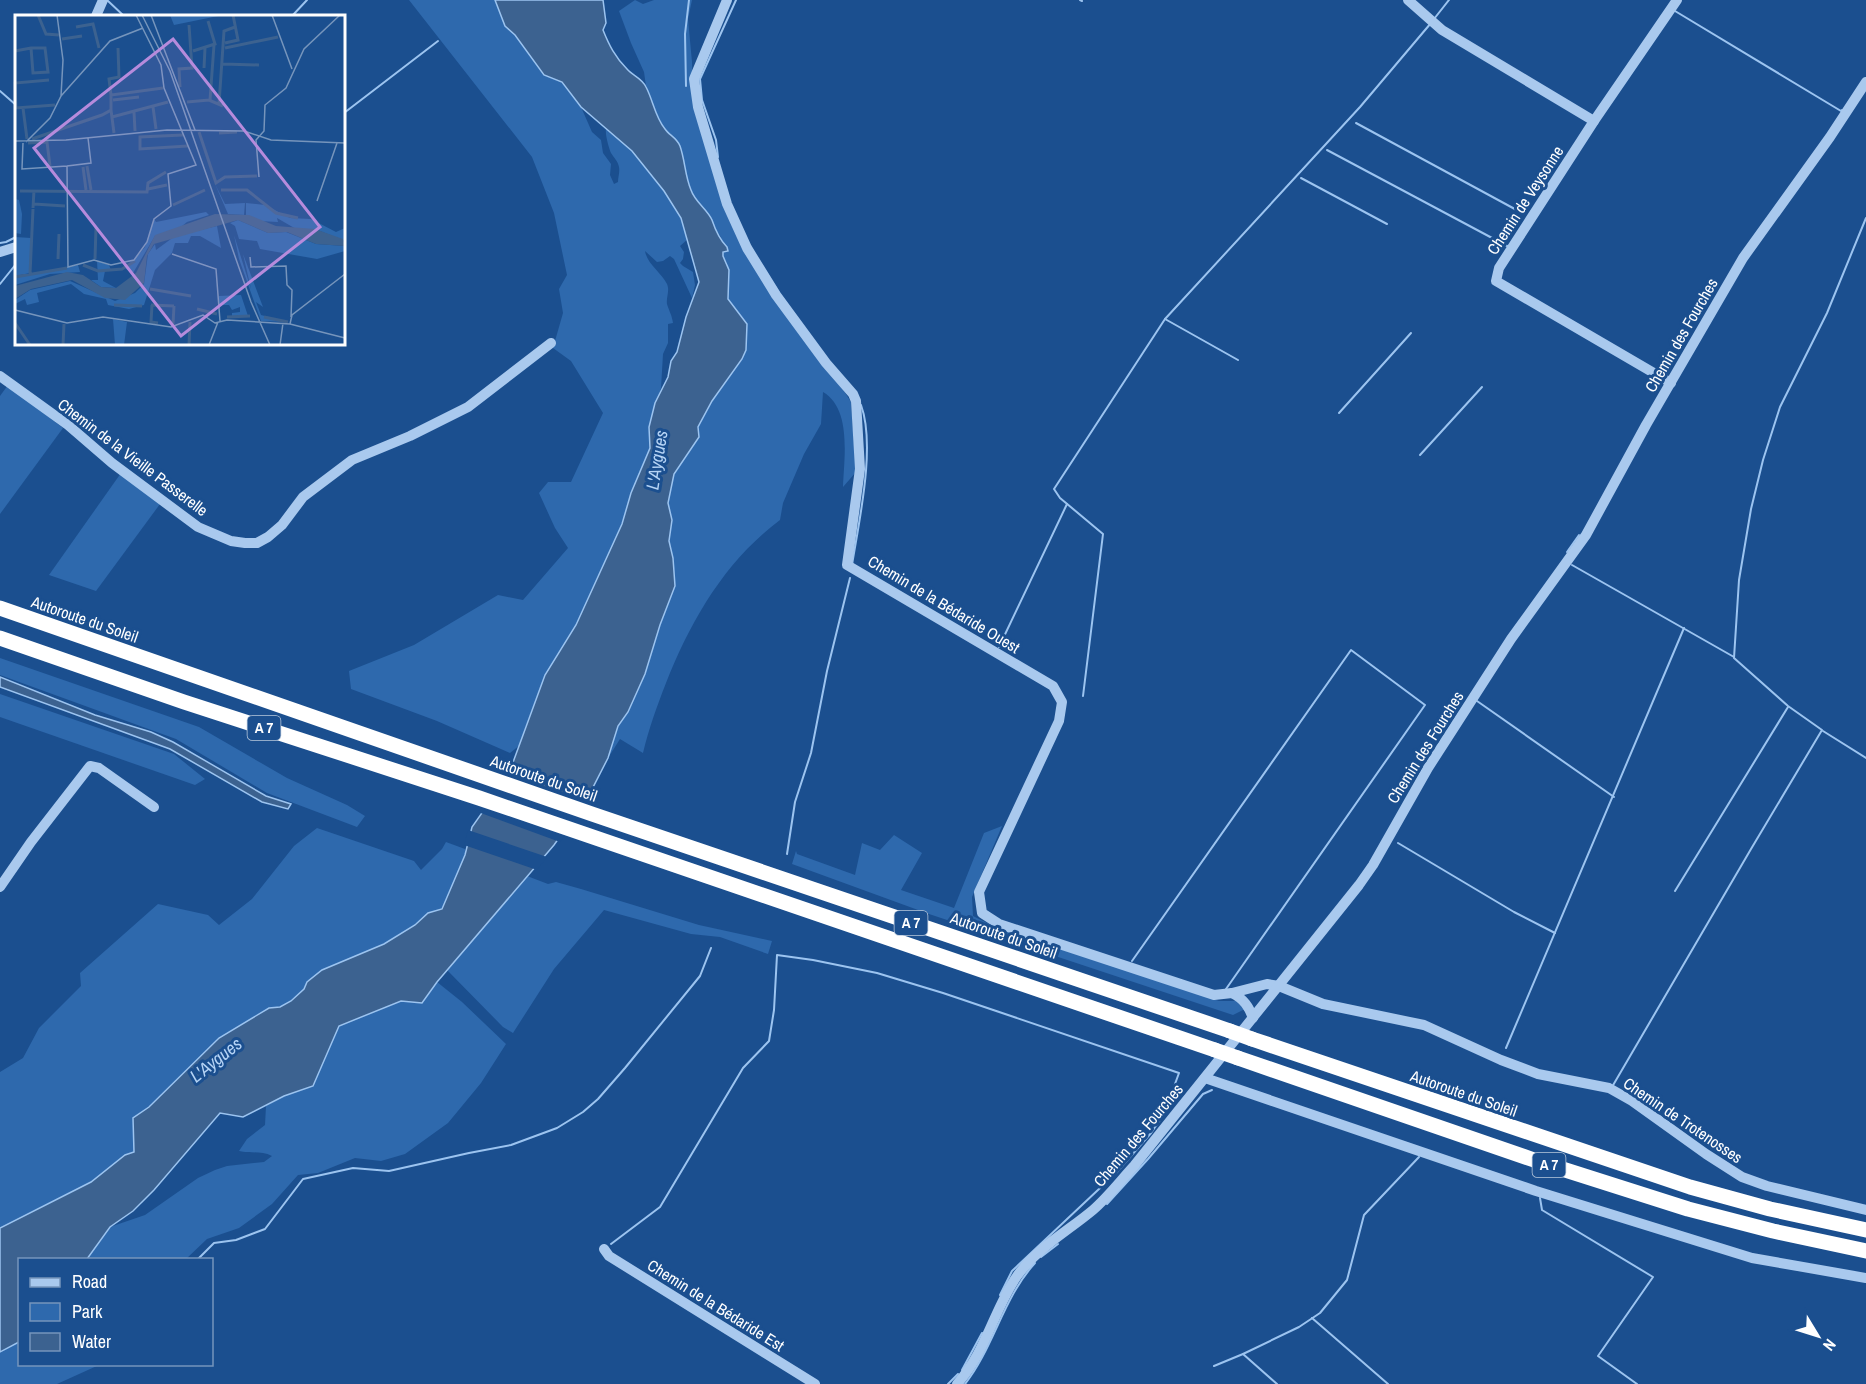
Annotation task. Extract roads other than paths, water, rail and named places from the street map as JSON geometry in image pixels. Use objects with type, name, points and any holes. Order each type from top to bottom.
[{"type":"highway","name":"Autoroute du Soleil","points":[[0,608],[592,814],[1680,1184],[1770,1209],[1866,1230]]},
{"type":"highway","name":"A 7","points":[[0,638],[184,702],[479,798],[1534,1160],[1669,1204],[1764,1229],[1866,1251]]},
{"type":"street","points":[[96,15],[103,0]]},
{"type":"street","name":"Chemin de la Bédaride Ouest","points":[[727,0],[694,79],[698,107],[727,204],[747,248],[776,295],[826,363],[853,394],[856,401],[860,469],[847,565],[1053,686],[1062,702],[1059,721],[979,892],[982,913],[999,924],[1214,994],[1232,993],[1267,984],[1279,986]]},
{"type":"street","points":[[1408,0],[1442,30],[1594,121]]},
{"type":"street","name":"Chemin de Veysonne","points":[[1671,383],[1496,281],[1498,268],[1594,121],[1677,0]]},
{"type":"street","name":"Chemin des Fourches","points":[[957,1384],[977,1356],[1012,1286],[1027,1264],[1095,1208],[1134,1166],[1339,911],[1373,865],[1428,768],[1511,639],[1586,535],[1743,258],[1830,137],[1866,82]]},
{"type":"street","points":[[0,252],[15,247]]},
{"type":"street","name":"Chemin de la Vieille Passerelle","points":[[0,376],[68,425],[112,463],[198,527],[231,541],[257,543],[282,525],[303,497],[352,459],[410,436],[468,407],[551,343]]},
{"type":"street","points":[[0,887],[90,766],[99,768],[154,807]]},
{"type":"street","name":"Chemin de Trotenosses","points":[[1279,986],[1323,1004],[1424,1025],[1501,1060],[1539,1074],[1609,1088],[1632,1101],[1742,1177],[1767,1186],[1866,1210]]},
{"type":"street","points":[[1232,993],[1240,997],[1248,1006],[1253,1018]]},
{"type":"street","points":[[1208,1074],[1536,1191],[1740,1254],[1866,1278]]},
{"type":"street","name":"Chemin de la Bédaride Est","points":[[604,1249],[609,1256],[815,1384]]},
{"type":"water","name":"L'Aygues","points":[[495,0],[603,0],[606,23],[603,30],[610,46],[629,71],[644,84],[656,114],[680,146],[687,179],[693,194],[710,216],[727,247],[728,251],[723,252],[723,256],[729,270],[728,299],[747,324],[746,350],[742,359],[712,401],[698,427],[699,437],[674,474],[668,503],[672,520],[669,541],[675,586],[645,674],[628,712],[618,726],[608,758],[588,797],[554,845],[437,982],[422,1003],[401,1001],[339,1026],[313,1086],[284,1096],[243,1117],[220,1113],[154,1190],[133,1211],[110,1227],[88,1258],[18,1258],[18,1343],[0,1352],[0,1228],[91,1182],[125,1155],[134,1152],[133,1118],[149,1107],[219,1038],[269,1008],[280,1007],[291,1001],[304,989],[307,982],[322,970],[384,944],[415,925],[428,913],[442,909],[465,855],[472,827],[508,776],[545,675],[576,625],[622,524],[631,493],[650,448],[649,427],[655,403],[668,377],[671,361],[677,352],[686,317],[699,282],[681,218],[664,191],[632,151],[581,107],[562,82],[544,75],[515,35],[505,26]]},
{"type":"water","points":[[0,677],[95,715],[151,732],[173,742],[266,796],[291,804],[288,809],[262,802],[170,749],[0,687]]},
{"type":"waterway","points":[[107,0],[123,15]]},
{"type":"waterway","points":[[293,15],[307,0]]},
{"type":"waterway","points":[[686,86],[685,34],[689,0]]},
{"type":"waterway","points":[[718,157],[716,140],[702,100],[700,79],[736,0]]},
{"type":"waterway","points":[[1434,19],[1449,0]]},
{"type":"waterway","points":[[1675,11],[1842,110]]},
{"type":"waterway","points":[[1083,696],[1103,534],[1060,498],[1054,489],[1165,319],[1360,107],[1431,23]]},
{"type":"waterway","points":[[345,112],[438,41]]},
{"type":"waterway","points":[[0,91],[15,104]]},
{"type":"waterway","points":[[1356,123],[1524,214]]},
{"type":"waterway","points":[[1327,150],[1509,247]]},
{"type":"waterway","points":[[1301,178],[1387,224]]},
{"type":"waterway","points":[[1612,1087],[1822,730],[1788,706],[1734,658],[1739,580],[1751,509],[1763,460],[1780,407],[1827,313],[1866,218]]},
{"type":"waterway","points":[[0,243],[15,238]]},
{"type":"waterway","points":[[0,284],[15,265]]},
{"type":"waterway","points":[[1165,319],[1238,360]]},
{"type":"waterway","points":[[1339,413],[1411,333]]},
{"type":"waterway","points":[[1420,455],[1482,387]]},
{"type":"waterway","points":[[852,565],[867,462],[867,441],[861,405]]},
{"type":"waterway","points":[[999,647],[1067,504]]},
{"type":"waterway","points":[[1567,552],[1579,535]]},
{"type":"waterway","points":[[1572,565],[1734,657]]},
{"type":"waterway","points":[[787,854],[795,802],[811,753],[827,671],[850,578]]},
{"type":"waterway","points":[[1506,1048],[1684,628]]},
{"type":"waterway","points":[[1132,961],[1351,650],[1425,705],[1226,989]]},
{"type":"waterway","points":[[1477,701],[1614,797]]},
{"type":"waterway","points":[[1675,891],[1788,707]]},
{"type":"waterway","points":[[1823,731],[1866,758]]},
{"type":"waterway","points":[[1398,843],[1514,912],[1555,933]]},
{"type":"waterway","points":[[199,1258],[214,1243],[236,1240],[265,1229],[303,1179],[353,1168],[389,1171],[511,1145],[557,1128],[583,1112],[598,1099],[625,1068],[700,976],[711,948]]},
{"type":"waterway","points":[[611,1244],[660,1207],[743,1068],[769,1041],[774,1010],[777,955],[877,973],[1179,1073],[1164,1114],[1151,1133],[1116,1173],[1012,1271],[1000,1295]]},
{"type":"waterway","points":[[1107,1204],[1203,1094],[1212,1090]]},
{"type":"waterway","points":[[1214,1366],[1299,1327],[1320,1313],[1347,1280],[1364,1215],[1419,1157]]},
{"type":"waterway","points":[[1540,1198],[1542,1210],[1653,1277],[1598,1356],[1637,1384]]},
{"type":"waterway","points":[[1041,1257],[1058,1244]]},
{"type":"waterway","points":[[965,1384],[984,1354],[1015,1291],[1035,1263]]},
{"type":"waterway","points":[[1312,1318],[1388,1384]]},
{"type":"waterway","points":[[962,1370],[982,1333]]},
{"type":"waterway","points":[[1243,1354],[1277,1384]]},
{"type":"waterway","points":[[948,1384],[958,1374]]}]
